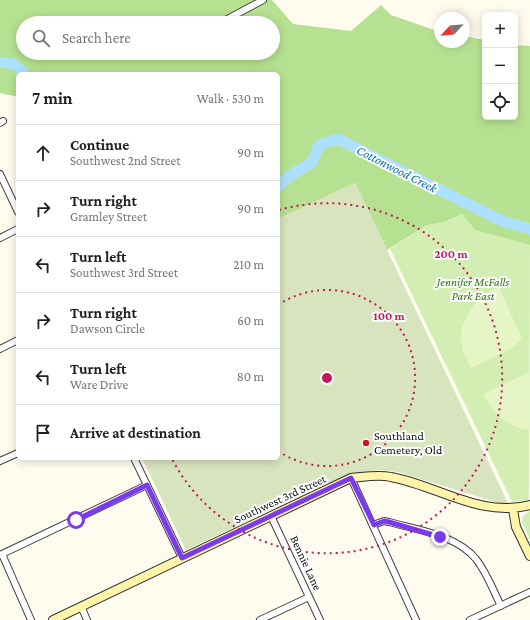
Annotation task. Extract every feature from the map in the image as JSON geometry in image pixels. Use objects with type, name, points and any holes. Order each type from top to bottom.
[{"type":"street","points":[[233,16],[263,0]]},
{"type":"street","points":[[0,174],[16,208]]},
{"type":"street","points":[[0,238],[16,230]]},
{"type":"street","points":[[0,349],[16,341]]},
{"type":"street","points":[[0,461],[16,454]]},
{"type":"street","points":[[135,460],[182,558]]},
{"type":"street","name":"Southwest 3rd Street","points":[[52,620],[351,478],[390,476],[486,508],[513,509],[530,505]]},
{"type":"street","points":[[351,478],[374,525],[416,620]]},
{"type":"street","points":[[31,620],[1,554],[147,485]]},
{"type":"street","points":[[513,509],[516,528],[530,556]]},
{"type":"street","name":"Bennie Lane","points":[[271,516],[320,620]]},
{"type":"street","points":[[374,525],[384,521],[389,522],[440,537],[465,548],[484,572],[501,606]]},
{"type":"street","points":[[470,620],[530,592]]},
{"type":"street","points":[[260,620],[309,597]]},
{"type":"street","points":[[81,606],[87,620]]},
{"type":"green space","points":[[0,0],[272,0],[293,24],[351,31],[381,5],[391,15],[434,30],[434,48],[470,48],[470,37],[482,39],[482,120],[518,120],[518,45],[530,46],[530,245],[475,230],[462,214],[445,222],[427,225],[387,250],[355,183],[280,218],[280,72],[16,72],[16,97],[0,93]]},
{"type":"green space","points":[[355,183],[508,503],[502,504],[398,472],[379,470],[348,475],[186,550],[143,460],[280,460],[280,218]]},
{"type":"green space","name":"Jennifer McFalls Park East","points":[[462,214],[475,230],[530,245],[529,500],[512,502],[390,249],[427,225],[446,222]]},
{"type":"green space","points":[[499,287],[522,339],[512,348],[471,368],[463,351],[461,340],[465,321],[469,313],[482,298]]},
{"type":"green space","points":[[530,372],[530,430],[507,423],[496,413],[483,394]]},
{"type":"green space","points":[[530,511],[530,540],[522,522],[523,516]]},
{"type":"waterway","name":"Cottonwood Creek","points":[[0,62],[14,64],[23,72]]},
{"type":"waterway","name":"Cottonwood Creek","points":[[280,185],[288,177],[312,162],[319,145],[338,139],[502,221],[530,229]]},
{"type":"place","name":"Southland Cemetery, Old","points":[[366,443]]},
{"type":"route","points":[[76,520],[147,485],[182,558],[351,478],[374,525],[384,521],[440,537]]}]
